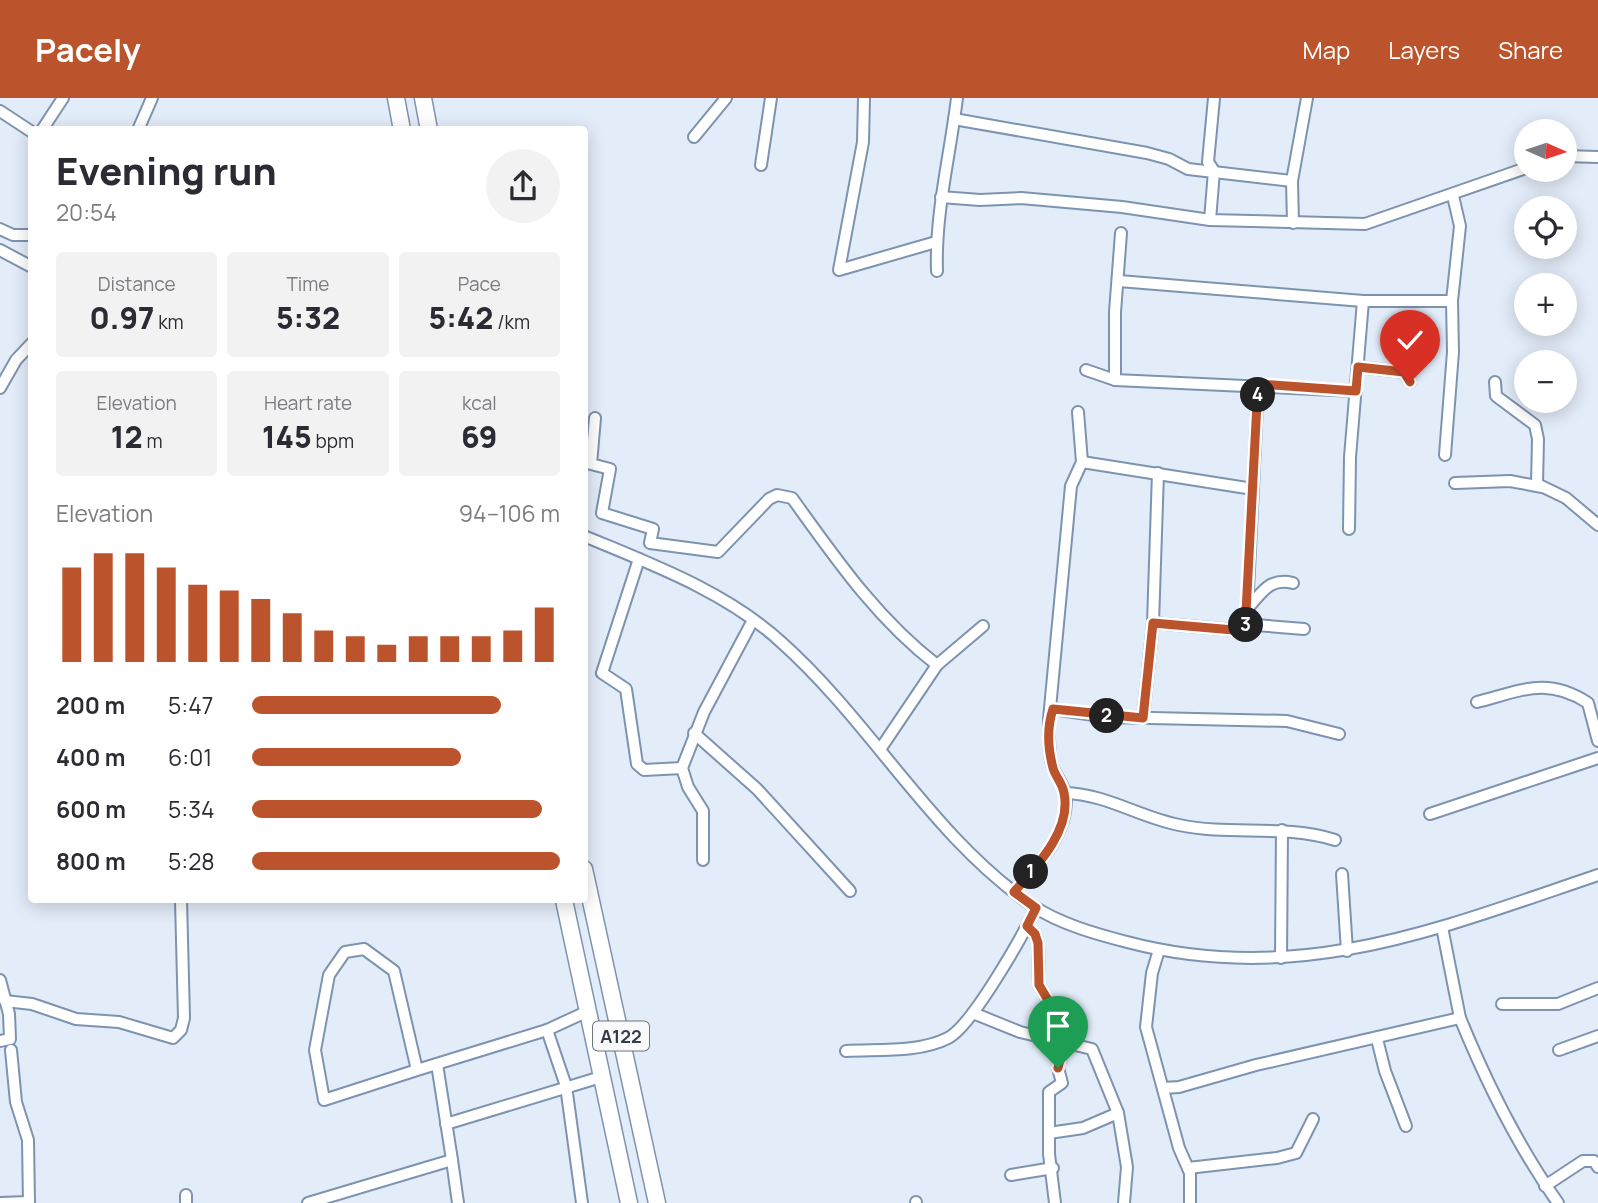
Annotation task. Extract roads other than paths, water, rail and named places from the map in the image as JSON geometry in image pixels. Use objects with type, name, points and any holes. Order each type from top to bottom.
[{"type":"highway","points":[[396,98],[401,126]]},
{"type":"highway","points":[[423,98],[428,126]]},
{"type":"highway","name":"A122","points":[[588,887],[657,1203]]},
{"type":"highway","name":"A122","points":[[565,903],[629,1203]]},
{"type":"street","points":[[45,126],[63,98]]},
{"type":"street","points":[[140,126],[152,98]]},
{"type":"street","points":[[694,137],[726,98]]},
{"type":"street","points":[[761,165],[771,98]]},
{"type":"street","points":[[864,98],[861,153],[839,270],[936,242]]},
{"type":"street","points":[[937,271],[936,242],[941,197],[957,98]]},
{"type":"street","points":[[1210,220],[1214,171],[1208,162],[1214,98]]},
{"type":"street","points":[[1293,223],[1292,181],[1307,98]]},
{"type":"street","points":[[0,111],[28,129]]},
{"type":"street","points":[[954,119],[1147,153],[1169,159],[1188,169],[1292,181]]},
{"type":"street","points":[[1577,156],[1598,157]]},
{"type":"street","points":[[941,197],[980,200],[1021,198],[1122,207],[1210,220],[1365,224],[1514,173]]},
{"type":"street","points":[[1445,455],[1453,352],[1452,301],[1460,226],[1453,196]]},
{"type":"street","points":[[0,229],[13,235],[28,236]]},
{"type":"street","points":[[1115,380],[1115,312],[1121,233]]},
{"type":"street","points":[[0,250],[28,265]]},
{"type":"street","points":[[1119,281],[1363,301],[1452,301]]},
{"type":"street","points":[[1349,529],[1350,457],[1363,301]]},
{"type":"street","points":[[0,387],[16,360],[28,347]]},
{"type":"street","points":[[1358,367],[1404,372],[1410,382]]},
{"type":"street","points":[[1086,370],[1115,380],[1258,384],[1356,391]]},
{"type":"street","points":[[1495,382],[1496,396],[1535,425],[1538,439],[1537,484],[1566,498],[1598,525]]},
{"type":"street","points":[[1245,631],[1258,384]]},
{"type":"street","points":[[1014,892],[1042,859],[1056,835],[1064,810],[1065,793],[1053,769],[1049,745],[1072,486],[1082,462],[1078,412]]},
{"type":"street","points":[[596,418],[591,464],[610,469],[602,513],[653,529],[650,543],[718,552],[730,543],[769,499],[778,495],[792,498],[869,600],[903,639],[937,665]]},
{"type":"street","points":[[1082,462],[1253,489]]},
{"type":"street","points":[[1143,718],[1153,623],[1158,473]]},
{"type":"street","points":[[1455,483],[1510,481],[1544,487]]},
{"type":"street","points":[[588,538],[719,598],[780,640],[832,692],[881,748],[921,800],[1014,892],[1036,908],[1094,932],[1159,950],[1225,958],[1281,958],[1348,951],[1442,927],[1598,875]]},
{"type":"street","points":[[639,559],[602,673],[626,690],[637,764],[644,770],[682,768]]},
{"type":"street","points":[[1247,609],[1268,584],[1283,581],[1293,583]]},
{"type":"street","points":[[703,860],[703,811],[688,788],[682,768],[694,733],[753,620]]},
{"type":"street","points":[[1153,623],[1245,631],[1256,625],[1304,629]]},
{"type":"street","points":[[881,748],[937,665],[983,626]]},
{"type":"street","points":[[1476,702],[1535,687],[1555,686],[1567,690],[1588,704],[1598,741]]},
{"type":"street","points":[[1053,709],[1143,718],[1287,721],[1339,734]]},
{"type":"street","points":[[694,733],[757,789],[850,891]]},
{"type":"street","points":[[1430,814],[1598,758]]},
{"type":"street","points":[[1065,793],[1106,799],[1179,825],[1312,832],[1335,840]]},
{"type":"street","points":[[1281,958],[1282,830]]},
{"type":"street","points":[[1342,874],[1348,951]]},
{"type":"street","points":[[5,1002],[32,1004],[76,1019],[119,1021],[173,1038],[181,1030],[184,1018],[181,903]]},
{"type":"street","points":[[846,1051],[936,1043],[950,1037],[973,1013],[1036,908]]},
{"type":"street","points":[[1027,926],[1035,934],[1038,943],[1039,985],[1048,1000],[1050,1030],[1064,1042]]},
{"type":"street","points":[[1442,927],[1460,1018],[1495,1099],[1545,1186],[1558,1203]]},
{"type":"street","points":[[417,1070],[394,971],[365,949],[345,952],[329,975],[315,1050],[324,1100],[547,1030],[586,1012]]},
{"type":"street","points":[[1159,950],[1152,973],[1146,1027],[1179,1149],[1188,1168],[1190,1203]]},
{"type":"street","points":[[0,980],[10,1039],[0,1041]]},
{"type":"street","points":[[1502,1004],[1558,1004],[1598,988]]},
{"type":"street","points":[[973,1013],[1000,1027],[1093,1049],[1118,1113],[1127,1167],[1124,1203]]},
{"type":"street","points":[[1163,1088],[1179,1087],[1281,1059],[1460,1018]]},
{"type":"street","points":[[547,1030],[566,1087],[582,1203]]},
{"type":"street","points":[[1559,1050],[1598,1036]]},
{"type":"street","points":[[1377,1039],[1385,1071],[1406,1126]]},
{"type":"street","points":[[1055,1203],[1053,1168],[1049,1154],[1049,1093],[1062,1083],[1058,1068],[1064,1042]]},
{"type":"street","points":[[0,1203],[29,1203],[28,1140],[16,1102],[11,1050]]},
{"type":"street","points":[[437,1064],[458,1203]]},
{"type":"street","points":[[446,1124],[601,1077]]},
{"type":"street","points":[[1179,1087],[1171,1094],[1179,1149]]},
{"type":"street","points":[[1049,1133],[1083,1128],[1118,1113]]},
{"type":"street","points":[[1188,1168],[1277,1158],[1296,1153],[1313,1119]]},
{"type":"street","points":[[309,1203],[452,1160]]},
{"type":"street","points":[[1545,1186],[1583,1161],[1594,1161],[1598,1167]]},
{"type":"street","points":[[1011,1175],[1053,1168]]}]
